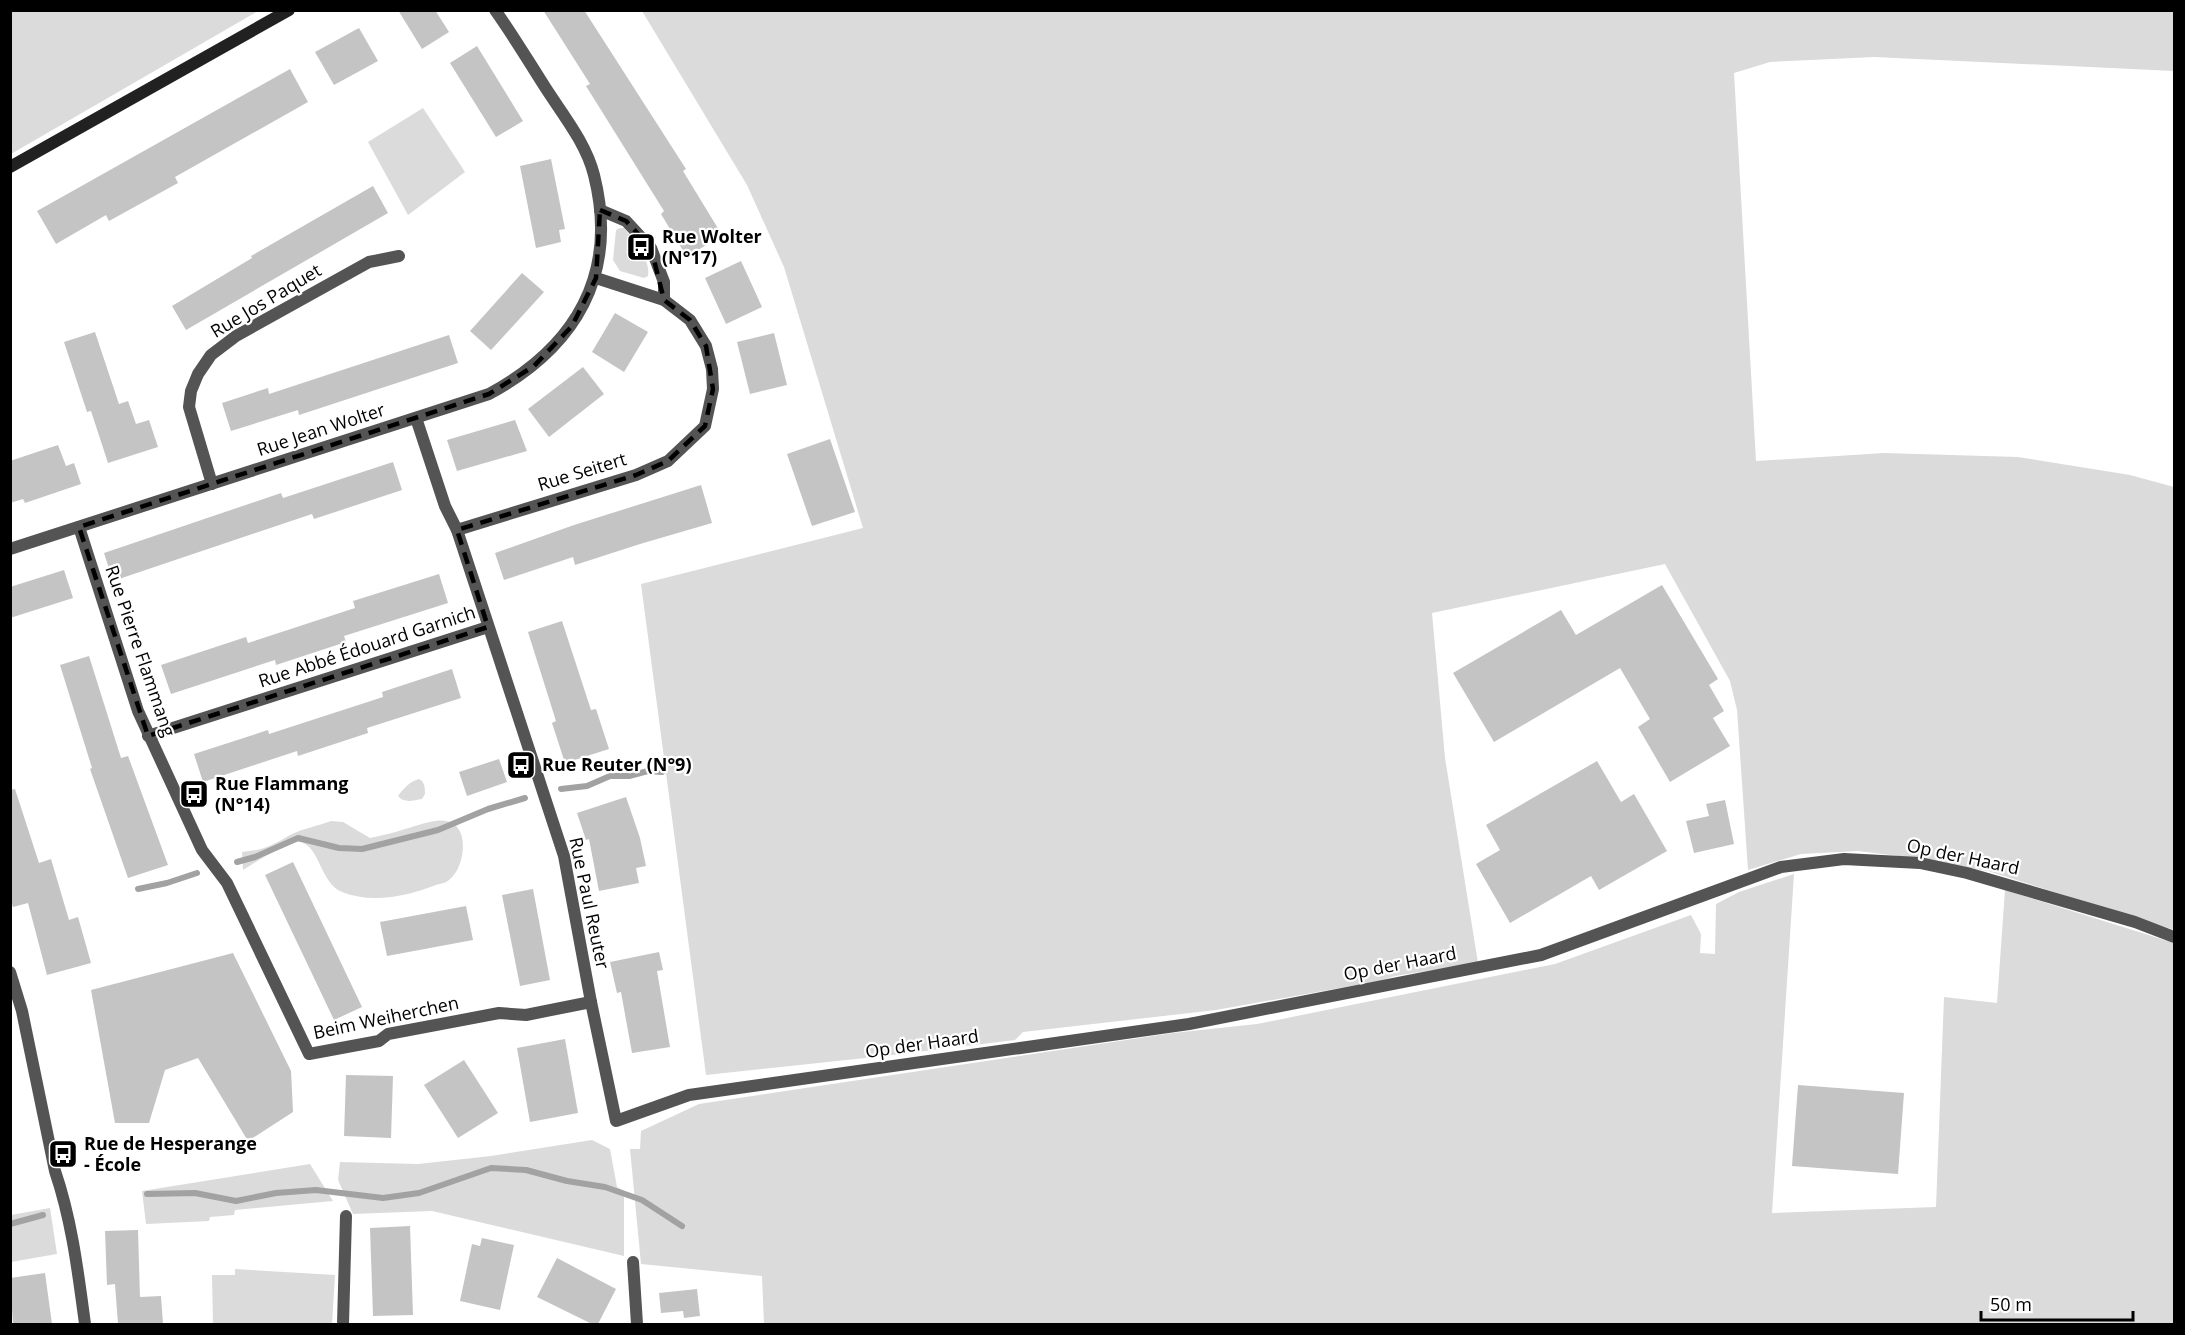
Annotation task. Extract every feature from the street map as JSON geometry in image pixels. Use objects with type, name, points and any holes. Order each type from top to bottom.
[{"type":"main road","points":[[10,167],[289,10]]},
{"type":"street","name":"Rue Jean Wolter","points":[[10,549],[489,394],[534,366],[572,326],[596,278],[600,210],[594,174],[580,140],[496,11]]},
{"type":"street","points":[[596,278],[664,300],[664,282],[651,248],[627,221],[600,210]]},
{"type":"street","name":"Rue Jos Paquet","points":[[212,484],[189,407],[191,391],[198,374],[212,355],[236,336],[369,262],[399,256]]},
{"type":"street","name":"Rue Seitert","points":[[457,530],[668,461],[705,426],[712,388],[712,369],[706,346],[690,320],[664,300]]},
{"type":"street","name":"Rue Abbé Édouard Garnich","points":[[148,736],[488,627],[457,530],[445,506],[416,418]]},
{"type":"street","name":"Rue Pierre Flammang","points":[[79,527],[138,711],[202,850]]},
{"type":"street","name":"Rue Paul Reuter","points":[[488,627],[564,856],[616,1121]]},
{"type":"street","name":"Beim Weiherchen","points":[[202,850],[228,883],[309,1054],[379,1041],[388,1034],[499,1013],[526,1014],[591,1002]]},
{"type":"street","name":"Op der Haard","points":[[616,1121],[689,1095],[1188,1024],[1541,955],[1781,867],[1844,859],[1920,863],[1967,873],[2135,922],[2175,937]]},
{"type":"street","points":[[10,972],[22,1011],[55,1171],[73,1237],[85,1324]]},
{"type":"street","points":[[343,1324],[346,1216]]},
{"type":"street","points":[[633,1262],[637,1324]]},
{"type":"highlighted area","points":[[600,210],[626,221],[651,248],[664,300],[690,320],[706,346],[713,389],[705,426],[668,461],[636,475],[457,530],[488,627],[148,736],[79,527],[489,394],[534,366],[572,326],[596,278]]},
{"type":"shaded area","points":[[11,10],[258,10],[258,11],[11,154]]},
{"type":"shaded area","points":[[642,11],[2174,11],[2174,71],[1874,57],[1770,62],[1734,73],[1756,461],[1884,453],[2018,457],[2130,475],[2174,487],[2174,930],[1988,871],[1923,859],[1858,851],[1801,854],[1748,870],[1737,710],[1730,681],[1665,564],[1432,613],[1445,758],[1478,963],[1395,976],[1379,981],[1216,1010],[1023,1032],[1015,1040],[706,1075],[641,584],[863,528],[784,267],[747,185]]},
{"type":"shaded area","points":[[423,108],[465,172],[408,215],[368,142]]},
{"type":"shaded area","points":[[624,228],[641,250],[647,263],[648,276],[644,278],[620,271],[613,260],[616,230]]},
{"type":"shaded area","points":[[419,779],[425,787],[422,799],[406,801],[398,796],[407,786]]},
{"type":"shaded area","points":[[331,821],[343,822],[370,838],[429,822],[451,822],[461,834],[463,852],[457,871],[448,881],[402,895],[378,898],[354,896],[335,887],[329,881],[312,850],[300,842],[279,848],[243,870],[242,852],[267,847],[294,833]]},
{"type":"shaded area","points":[[1794,874],[1772,1213],[1936,1207],[1944,997],[1997,1003],[2005,890],[2174,943],[2174,1324],[764,1324],[762,1276],[641,1264],[630,1149],[640,1149],[641,1131],[699,1104],[1173,1033],[1257,1024],[1555,964],[1691,915],[1701,934],[1700,953],[1715,954],[1716,904],[1739,892]]},
{"type":"shaded area","points":[[592,1140],[610,1149],[617,1187],[624,1191],[624,1256],[432,1211],[353,1214],[338,1180],[340,1162],[418,1164],[491,1156]]},
{"type":"shaded area","points":[[310,1164],[333,1201],[235,1210],[234,1215],[210,1217],[209,1221],[146,1224],[142,1191]]},
{"type":"shaded area","points":[[50,1208],[57,1254],[11,1262],[11,1215]]},
{"type":"shaded area","points":[[235,1269],[335,1275],[332,1324],[213,1324],[212,1275],[235,1275]]},
{"type":"building","points":[[398,10],[435,10],[449,32],[422,49]]},
{"type":"building","points":[[543,10],[584,10],[686,169],[683,171],[722,235],[687,257],[661,214],[664,211],[586,86],[590,84]]},
{"type":"building","points":[[359,28],[378,61],[334,85],[315,52]]},
{"type":"building","points":[[477,46],[523,121],[496,137],[450,63]]},
{"type":"building","points":[[290,69],[308,102],[175,177],[178,183],[109,221],[106,215],[56,244],[37,211]]},
{"type":"building","points":[[551,159],[565,229],[559,230],[561,242],[536,248],[520,166]]},
{"type":"building","points":[[373,186],[388,213],[186,330],[172,306],[252,258],[251,256]]},
{"type":"building","points":[[741,261],[762,307],[726,324],[705,278]]},
{"type":"building","points":[[522,273],[544,292],[491,350],[470,331]]},
{"type":"building","points":[[615,313],[648,332],[624,372],[592,352]]},
{"type":"building","points":[[95,332],[119,404],[128,401],[136,424],[149,420],[158,447],[108,463],[91,411],[87,412],[64,342]]},
{"type":"building","points":[[774,333],[787,385],[750,394],[737,342]]},
{"type":"building","points":[[449,335],[458,363],[299,415],[298,410],[231,431],[222,403],[268,388],[269,394]]},
{"type":"building","points":[[583,367],[604,394],[549,437],[528,409]]},
{"type":"building","points":[[515,420],[527,451],[457,471],[447,440]]},
{"type":"building","points":[[830,439],[855,512],[812,526],[787,454]]},
{"type":"building","points":[[58,445],[66,466],[74,463],[81,484],[25,503],[23,499],[10,503],[10,461]]},
{"type":"building","points":[[393,462],[402,490],[314,519],[312,514],[113,581],[104,553],[281,493],[283,498]]},
{"type":"building","points":[[701,485],[712,523],[575,565],[573,557],[504,580],[495,553],[574,525]]},
{"type":"building","points":[[64,570],[73,598],[10,618],[10,587]]},
{"type":"building","points":[[439,574],[448,603],[344,636],[346,642],[276,665],[275,660],[171,694],[161,665],[246,637],[248,643],[355,608],[353,601]]},
{"type":"building","points":[[1662,585],[1718,679],[1709,685],[1724,711],[1713,718],[1730,746],[1670,782],[1638,727],[1650,719],[1620,668],[1494,742],[1453,673],[1561,610],[1576,635]]},
{"type":"building","points":[[562,621],[591,710],[596,709],[609,749],[565,763],[552,723],[556,721],[528,632]]},
{"type":"building","points":[[89,656],[121,758],[128,756],[168,865],[128,878],[90,769],[92,768],[60,665]]},
{"type":"building","points":[[452,669],[461,698],[367,728],[368,733],[298,756],[297,751],[203,782],[194,754],[268,730],[269,734],[383,697],[382,692]]},
{"type":"building","points":[[499,759],[507,782],[467,796],[459,772]]},
{"type":"building","points":[[1597,761],[1621,802],[1634,794],[1667,851],[1599,890],[1591,876],[1510,923],[1476,864],[1500,850],[1486,825]]},
{"type":"building","points":[[15,789],[39,863],[51,859],[69,920],[78,917],[91,963],[47,975],[28,903],[13,907],[10,899],[10,790]]},
{"type":"building","points":[[626,797],[640,838],[646,866],[636,868],[639,883],[599,891],[589,839],[586,840],[577,813]]},
{"type":"building","points":[[1725,800],[1734,844],[1694,853],[1686,821],[1709,816],[1706,804]]},
{"type":"building","points":[[293,862],[362,1007],[334,1020],[265,875]]},
{"type":"building","points":[[533,889],[550,980],[520,986],[502,895]]},
{"type":"building","points":[[466,906],[473,940],[387,956],[380,922]]},
{"type":"building","points":[[659,952],[663,970],[657,971],[670,1047],[632,1053],[621,992],[617,993],[610,962]]},
{"type":"building","points":[[233,953],[291,1071],[293,1112],[248,1141],[198,1058],[165,1070],[149,1123],[115,1123],[91,990]]},
{"type":"building","points":[[565,1039],[578,1113],[530,1122],[517,1048]]},
{"type":"building","points":[[464,1060],[498,1113],[458,1138],[424,1085]]},
{"type":"building","points":[[346,1075],[393,1076],[391,1138],[344,1136]]},
{"type":"building","points":[[1798,1085],[1904,1093],[1898,1174],[1792,1166]]},
{"type":"building","points":[[410,1226],[413,1315],[373,1316],[370,1228]]},
{"type":"building","points":[[138,1230],[140,1297],[161,1296],[163,1324],[118,1324],[115,1284],[107,1285],[105,1231]]},
{"type":"building","points":[[482,1238],[514,1245],[500,1310],[460,1301],[472,1244],[480,1246]]},
{"type":"building","points":[[557,1258],[616,1289],[598,1324],[592,1324],[537,1297]]},
{"type":"building","points":[[45,1273],[52,1324],[13,1324],[10,1278]]},
{"type":"building","points":[[697,1289],[700,1316],[684,1318],[683,1311],[661,1313],[659,1293]]},
{"type":"waterway","points":[[561,789],[587,786],[610,776],[629,776],[648,771],[662,772]]},
{"type":"waterway","points":[[237,862],[255,857],[298,838],[339,848],[362,849],[438,830],[488,809],[525,798]]},
{"type":"waterway","points":[[138,889],[197,873]]},
{"type":"waterway","points":[[147,1194],[195,1193],[236,1201],[276,1193],[316,1190],[383,1198],[419,1193],[491,1168],[526,1170],[567,1181],[605,1187],[642,1200],[682,1226]]},
{"type":"waterway","points":[[10,1224],[43,1215]]},
{"type":"place","name":"Rue Wolter (N°17)","points":[[641,247]]},
{"type":"place","name":"Rue Reuter (N°9)","points":[[521,765]]},
{"type":"place","name":"Rue Flammang (N°14)","points":[[194,794]]},
{"type":"place","name":"Rue de Hesperange - École","points":[[63,1154]]}]
